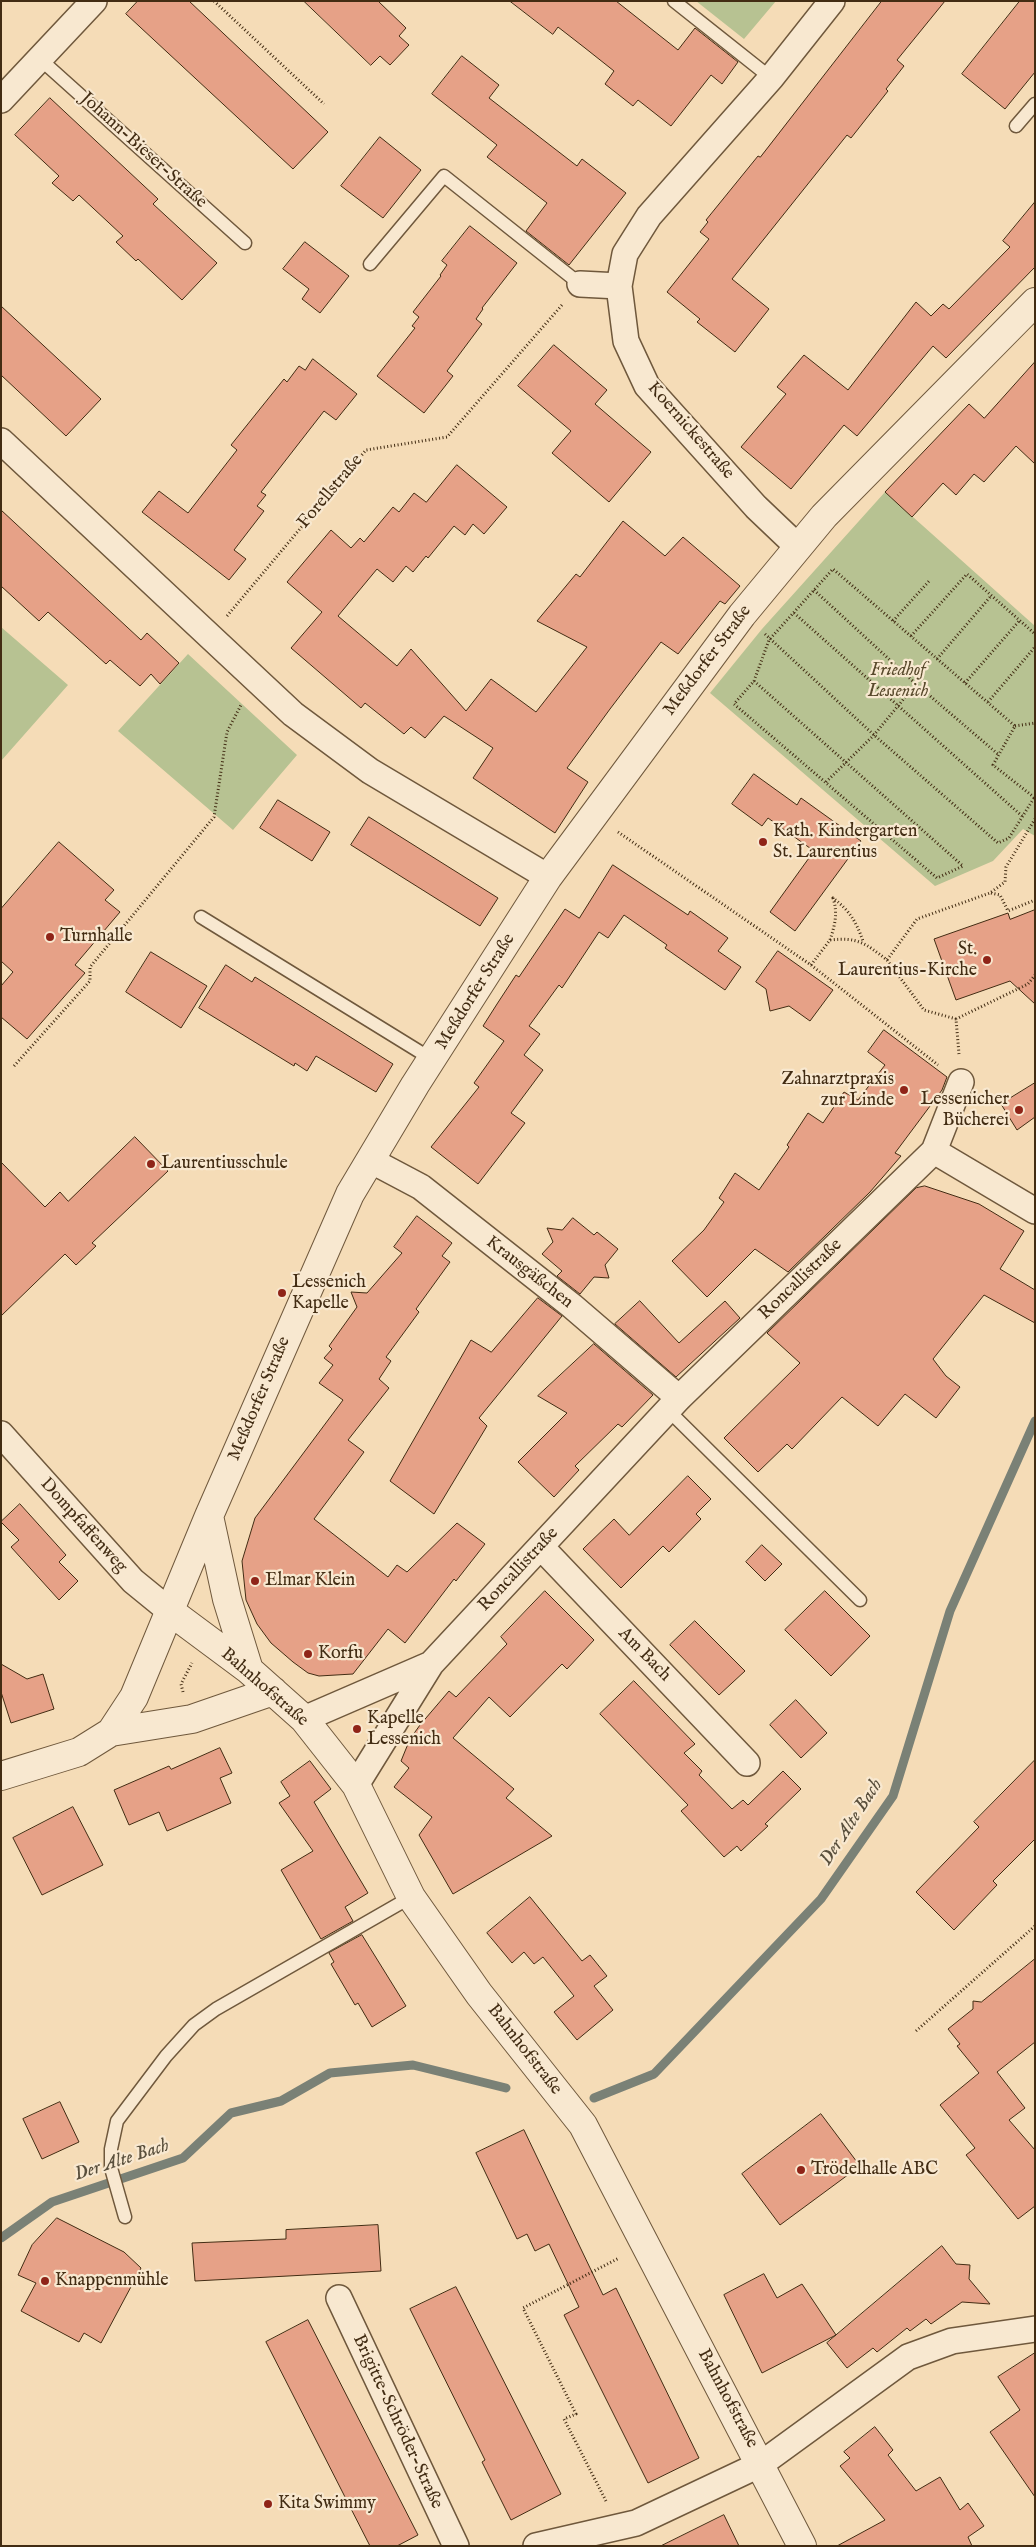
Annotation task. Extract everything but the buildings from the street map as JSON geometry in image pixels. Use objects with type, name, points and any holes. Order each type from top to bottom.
[{"type":"street","points":[[1,100],[94,1]]},
{"type":"street","name":"Koernickestraße","points":[[798,548],[756,507],[647,386],[626,341],[619,286],[625,254],[649,216],[771,78],[832,1]]},
{"type":"street","points":[[580,284],[619,286]]},
{"type":"street","name":"Meßdorfer Straße","points":[[111,1732],[134,1697],[171,1612],[209,1516],[350,1194],[548,877],[742,614],[824,516],[1035,302]]},
{"type":"street","points":[[1,440],[209,638],[293,714],[370,771],[548,877]]},
{"type":"street","name":"Roncallistraße","points":[[356,1785],[431,1664],[674,1404],[934,1152],[961,1082]]},
{"type":"street","points":[[934,1152],[1035,1211]]},
{"type":"street","name":"Krausgäßchen","points":[[370,1160],[421,1187],[572,1306],[674,1404]]},
{"type":"street","name":"Dompfaffenweg","points":[[1,1434],[133,1581],[171,1612]]},
{"type":"street","points":[[209,1516],[227,1599],[249,1670]]},
{"type":"street","name":"Am Bach","points":[[540,1547],[747,1763]]},
{"type":"street","name":"Bahnhofstraße","points":[[171,1612],[249,1670],[304,1719],[356,1785],[411,1897],[480,1994],[583,2125],[802,2546]]},
{"type":"street","name":"Roncallistraße","points":[[304,1719],[431,1664]]},
{"type":"street","points":[[1,1776],[79,1752],[111,1732],[192,1719],[274,1691]]},
{"type":"street","name":"Brigitte-Schröder-Straße","points":[[339,2298],[456,2546]]},
{"type":"street","points":[[536,2546],[636,2523],[760,2464],[908,2357],[952,2341],[1035,2329]]},
{"type":"lane","points":[[674,1],[771,78]]},
{"type":"lane","name":"Johann-Bieser-Straße","points":[[40,59],[245,243]]},
{"type":"lane","points":[[1016,126],[1035,104]]},
{"type":"lane","points":[[370,264],[444,176],[580,284]]},
{"type":"lane","name":"Meßdorfer Straße","points":[[201,917],[433,1060]]},
{"type":"lane","points":[[674,1404],[860,1600]]},
{"type":"lane","points":[[125,2217],[111,2168],[111,2149],[118,2120],[166,2056],[194,2025],[216,2009],[411,1897]]},
{"type":"path","points":[[214,1],[324,104]]},
{"type":"path","name":"Forellstraße","points":[[209,638],[366,450],[447,437],[580,284]]},
{"type":"path","points":[[754,680],[846,764],[963,866],[937,878],[734,704],[754,680],[769,640],[833,569],[1015,726]]},
{"type":"path","points":[[911,636],[967,574],[1035,634]]},
{"type":"path","points":[[894,621],[930,580]]},
{"type":"path","points":[[814,590],[916,684],[999,755]]},
{"type":"path","points":[[937,658],[991,596]]},
{"type":"path","points":[[794,613],[1022,816]]},
{"type":"path","points":[[965,683],[1020,620]]},
{"type":"path","points":[[762,629],[769,640],[998,843],[1009,838],[1035,798],[992,765],[1015,726]]},
{"type":"path","points":[[988,702],[1035,647]]},
{"type":"path","points":[[14,1066],[90,980],[90,967],[214,817],[227,732],[255,680]]},
{"type":"path","points":[[826,782],[874,735],[916,684]]},
{"type":"path","points":[[1015,726],[1035,723]]},
{"type":"path","points":[[592,815],[811,965],[961,1082]]},
{"type":"path","points":[[887,960],[918,919],[990,893],[1005,882],[1006,867],[1035,819]]},
{"type":"path","points":[[990,893],[1000,895],[1008,911],[1035,900]]},
{"type":"path","points":[[811,965],[830,940],[835,924],[836,907],[833,898],[848,908],[863,941]]},
{"type":"path","points":[[830,940],[846,938],[863,941],[887,960],[924,1010],[956,1019],[1028,984],[1035,975]]},
{"type":"path","points":[[956,1019],[961,1082]]},
{"type":"path","points":[[186,1699],[181,1684],[193,1661]]},
{"type":"path","points":[[916,2031],[1035,1926]]},
{"type":"path","points":[[618,2526],[564,2420],[576,2414],[523,2308],[646,2244]]},
{"type":"green space","points":[[696,1],[776,1],[744,39]]},
{"type":"green space","name":"Friedhof Lessenich","points":[[885,492],[1035,626],[1035,836],[1023,829],[993,861],[935,886],[710,693],[762,629]]},
{"type":"green space","points":[[1,627],[68,685],[1,761]]},
{"type":"green space","points":[[188,654],[297,755],[233,830],[118,731]]},
{"type":"waterway","name":"Der Alte Bach","points":[[594,2098],[654,2074],[821,1899],[893,1796],[950,1611],[1035,1421]]},
{"type":"waterway","name":"Der Alte Bach","points":[[1,2238],[52,2202],[183,2158],[231,2113],[281,2101],[330,2073],[413,2065],[506,2088]]},
{"type":"place","name":"Kath. Kindergarten St. Laurentius","points":[[763,842]]},
{"type":"place","name":"Turnhalle","points":[[50,937]]},
{"type":"place","name":"St. Laurentius-Kirche","points":[[987,960]]},
{"type":"place","name":"Zahnarztpraxis zur Linde","points":[[904,1090]]},
{"type":"place","name":"Lessenicher Bücherei","points":[[1019,1110]]},
{"type":"place","name":"Laurentiusschule","points":[[151,1164]]},
{"type":"place","name":"Lessenich Kapelle","points":[[282,1293]]},
{"type":"place","name":"Elmar Klein","points":[[255,1581]]},
{"type":"place","name":"Korfu","points":[[308,1654]]},
{"type":"place","name":"Kapelle Lessenich","points":[[357,1729]]},
{"type":"place","name":"Trödelhalle ABC","points":[[801,2170]]},
{"type":"place","name":"Knappenmühle","points":[[45,2281]]},
{"type":"place","name":"Kita Swimmy","points":[[268,2504]]}]
